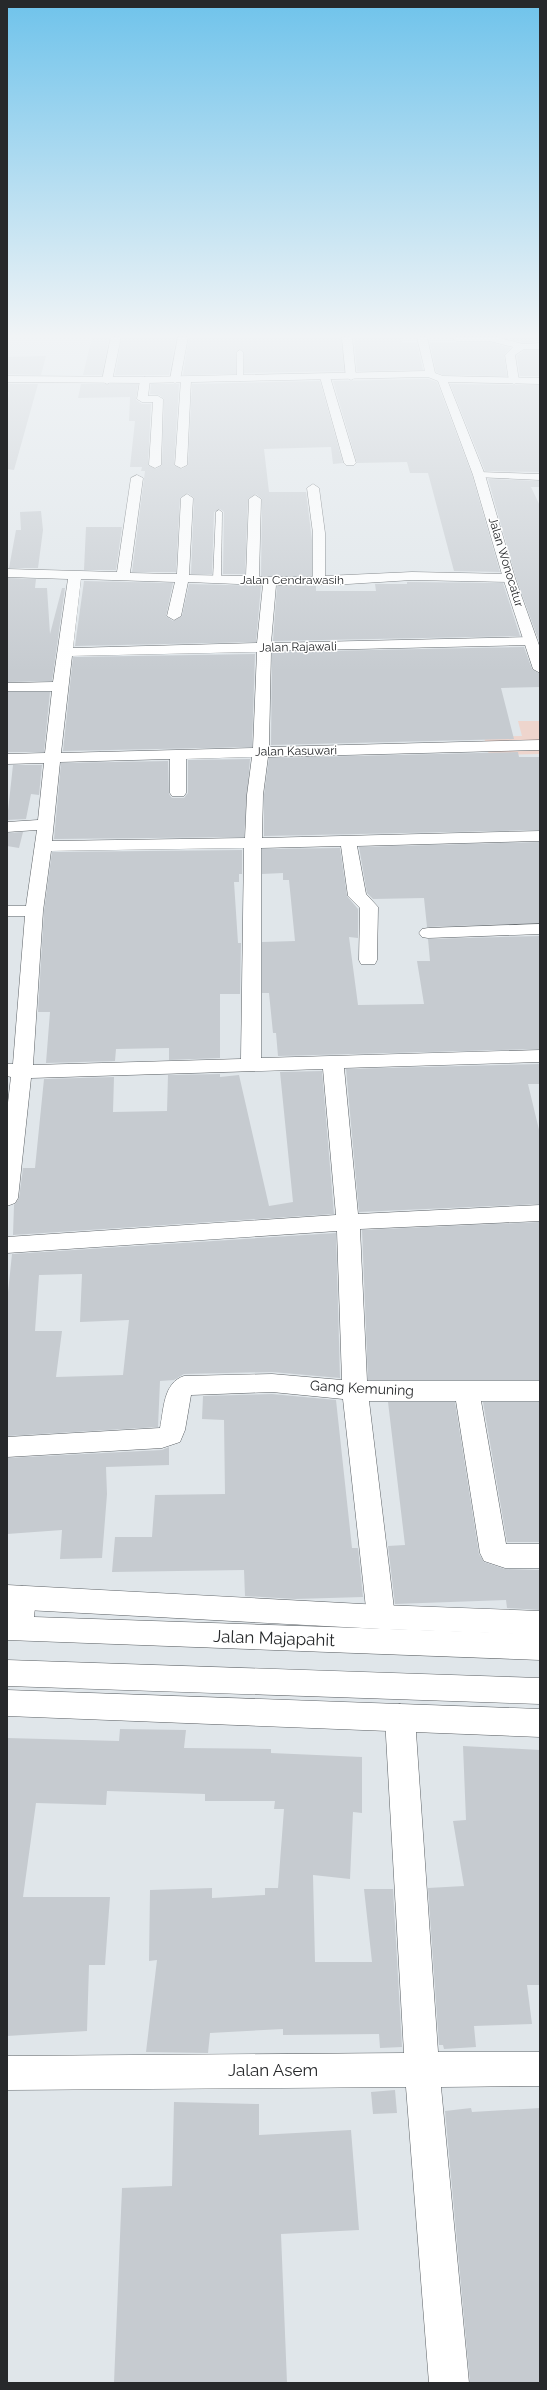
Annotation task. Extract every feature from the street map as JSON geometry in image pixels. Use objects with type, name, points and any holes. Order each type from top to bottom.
[{"type":"main road","points":[[155,465],[156,449]]},
{"type":"main road","points":[[181,465],[182,449]]},
{"type":"main road","points":[[346,449],[350,463]]},
{"type":"main road","name":"Jalan Wonocatur","points":[[469,449],[479,475],[509,578],[535,646],[540,670]]},
{"type":"main road","points":[[479,475],[540,477]]},
{"type":"main road","points":[[123,576],[137,478]]},
{"type":"main road","points":[[313,488],[319,533],[319,581]]},
{"type":"main road","points":[[174,616],[183,577],[183,546],[188,498]]},
{"type":"main road","points":[[252,580],[255,499]]},
{"type":"main road","name":"Jalan Cendrawasih","points":[[7,573],[183,577],[270,581],[319,581],[412,576],[509,578]]},
{"type":"main road","points":[[7,1198],[14,1071],[46,825],[60,686],[71,614],[75,575]]},
{"type":"main road","points":[[251,1064],[253,843],[255,795],[261,752],[264,648],[270,581]]},
{"type":"main road","name":"Jalan Rajawali","points":[[64,652],[264,648],[535,646]]},
{"type":"main road","points":[[7,687],[60,686]]},
{"type":"main road","name":"Jalan Kasuwari","points":[[7,760],[540,745]]},
{"type":"main road","points":[[178,754],[178,793]]},
{"type":"main road","points":[[7,827],[46,825]]},
{"type":"main road","points":[[43,846],[253,843],[540,836]]},
{"type":"main road","points":[[348,840],[357,896],[369,907],[368,960]]},
{"type":"main road","points":[[7,911],[34,910]]},
{"type":"main road","points":[[428,933],[540,928]]},
{"type":"main road","points":[[14,1071],[540,1056]]},
{"type":"main road","points":[[333,1063],[348,1222],[355,1391],[381,1617]]},
{"type":"main road","points":[[7,1245],[348,1222],[540,1213]]},
{"type":"main road","name":"Gang Kemuning","points":[[7,1447],[162,1438],[171,1435],[179,1392],[184,1386],[272,1383],[355,1391],[540,1391]]},
{"type":"main road","points":[[467,1391],[494,1553],[505,1556],[540,1556]]},
{"type":"main road","points":[[13,1628],[14,1597],[381,1617],[540,1623]]},
{"type":"main road","name":"Jalan Majapahit","points":[[13,1628],[540,1647]]},
{"type":"main road","points":[[7,1673],[540,1691]]},
{"type":"main road","points":[[7,1703],[540,1723]]},
{"type":"main road","points":[[400,1718],[422,2069],[450,2383]]},
{"type":"main road","name":"Jalan Asem","points":[[7,2073],[540,2069]]},
{"type":"lane","points":[[217,579],[219,512]]},
{"type":"shaded area","points":[[518,721],[540,721],[540,754],[489,755],[484,737],[522,736]]},
{"type":"building","points":[[7,449],[20,449],[14,470],[7,469]]},
{"type":"building","points":[[132,449],[149,449],[148,465],[156,469],[162,465],[162,449],[175,449],[174,465],[182,469],[188,465],[189,449],[280,449],[264,449],[269,492],[306,492],[312,540],[312,576],[261,576],[262,499],[256,494],[248,499],[245,574],[223,574],[224,512],[220,509],[214,512],[212,574],[191,574],[194,498],[188,493],[180,498],[176,572],[132,572],[145,471],[141,471],[142,467],[130,467]]},
{"type":"building","points":[[331,449],[339,449],[343,463],[333,464]]},
{"type":"building","points":[[353,449],[462,449],[472,475],[500,572],[454,571],[428,473],[410,473],[407,462],[357,463]]},
{"type":"building","points":[[476,449],[540,449],[540,472],[485,471]]},
{"type":"building","points":[[488,479],[540,481],[540,487],[531,487],[540,506],[540,644],[516,578]]},
{"type":"building","points":[[41,511],[43,530],[38,568],[9,568],[16,530],[21,530],[20,512]]},
{"type":"building","points":[[86,527],[122,527],[116,570],[84,570]]},
{"type":"building","points":[[7,578],[36,579],[35,588],[47,588],[50,634],[62,588],[65,588],[52,681],[7,682]]},
{"type":"building","points":[[84,581],[173,583],[166,616],[173,621],[182,616],[189,584],[261,586],[256,642],[75,646]]},
{"type":"building","points":[[407,582],[503,583],[520,636],[273,641],[277,586],[316,586],[316,591],[376,591],[375,584],[407,584]]},
{"type":"building","points":[[524,647],[532,669],[540,674],[540,687],[501,688],[514,739],[271,745],[272,652]]},
{"type":"building","points":[[255,654],[252,747],[63,751],[73,657]]},
{"type":"building","points":[[7,692],[50,692],[44,752],[7,752]]},
{"type":"building","points":[[518,752],[519,757],[540,757],[540,830],[264,836],[264,795],[269,758]]},
{"type":"building","points":[[250,759],[244,837],[54,839],[61,763],[168,761],[169,794],[172,798],[184,798],[188,793],[188,760]]},
{"type":"building","points":[[13,765],[42,765],[39,795],[31,794],[26,819],[7,820]]},
{"type":"building","points":[[23,832],[19,848],[7,846],[7,833]]},
{"type":"building","points":[[540,842],[540,923],[427,927],[424,898],[373,899],[367,893],[359,847]]},
{"type":"building","points":[[340,848],[347,896],[358,909],[358,938],[349,937],[358,1005],[424,1004],[417,961],[430,961],[428,939],[540,936],[540,1049],[278,1056],[276,1033],[273,1033],[269,993],[262,993],[262,942],[295,941],[289,880],[283,880],[283,873],[262,874],[262,849]]},
{"type":"building","points":[[242,850],[242,874],[239,874],[239,882],[234,882],[238,943],[241,943],[240,994],[220,994],[220,1058],[169,1060],[169,1048],[116,1049],[115,1061],[46,1063],[50,1012],[38,1012],[44,911],[52,852]]},
{"type":"building","points":[[540,1064],[540,1084],[528,1084],[540,1134],[540,1204],[359,1212],[346,1069]]},
{"type":"building","points":[[322,1071],[334,1214],[13,1235],[14,1205],[19,1198],[23,1168],[35,1168],[44,1079],[114,1077],[113,1112],[167,1111],[168,1075],[220,1074],[220,1077],[239,1075],[269,1206],[293,1202],[280,1072]]},
{"type":"building","points":[[540,1222],[540,1380],[368,1380],[362,1230]]},
{"type":"building","points":[[336,1233],[340,1378],[272,1372],[184,1374],[174,1380],[160,1381],[158,1427],[7,1436],[7,1302],[12,1254]],"holes":[[[82,1274],[80,1322],[129,1320],[123,1375],[56,1377],[62,1331],[35,1331],[39,1275]]]},
{"type":"building","points":[[272,1394],[336,1400],[352,1548],[358,1548],[363,1597],[295,1599],[245,1596],[244,1570],[112,1572],[115,1537],[152,1537],[155,1495],[225,1494],[224,1420],[202,1419],[203,1396]]},
{"type":"building","points":[[388,1402],[455,1402],[479,1554],[484,1562],[505,1569],[540,1570],[540,1610],[507,1608],[506,1600],[395,1604],[388,1546],[405,1545]]},
{"type":"building","points":[[483,1402],[540,1402],[540,1542],[507,1542]]},
{"type":"building","points":[[169,1447],[169,1465],[106,1467],[107,1494],[102,1558],[60,1559],[62,1530],[7,1534],[7,1458],[162,1450]]},
{"type":"building","points":[[120,1729],[186,1730],[184,1748],[271,1749],[271,1753],[362,1757],[362,1813],[353,1812],[350,1879],[313,1875],[315,1962],[372,1962],[364,1889],[393,1889],[402,2047],[380,2048],[379,2034],[283,2035],[283,2029],[210,2033],[208,2053],[146,2052],[157,1960],[149,1961],[150,1890],[212,1888],[212,1898],[265,1895],[265,1888],[278,1888],[284,1809],[274,1809],[275,1801],[205,1801],[205,1794],[107,1791],[106,1805],[36,1803],[23,1897],[110,1897],[105,1965],[89,1965],[87,2031],[7,2036],[7,1738],[119,1741]]},
{"type":"building","points":[[463,1746],[540,1750],[540,1985],[527,1985],[532,2024],[474,2026],[476,2047],[444,2049],[443,2045],[439,2045],[428,1888],[464,1886],[453,1821],[466,1820]]},
{"type":"building","points":[[395,2090],[397,2113],[373,2114],[371,2092]]},
{"type":"building","points":[[174,2102],[259,2104],[259,2135],[351,2130],[359,2230],[281,2234],[287,2383],[114,2383],[122,2188],[172,2186]]},
{"type":"building","points":[[471,2108],[472,2112],[540,2108],[540,2383],[470,2383],[445,2111]]}]
